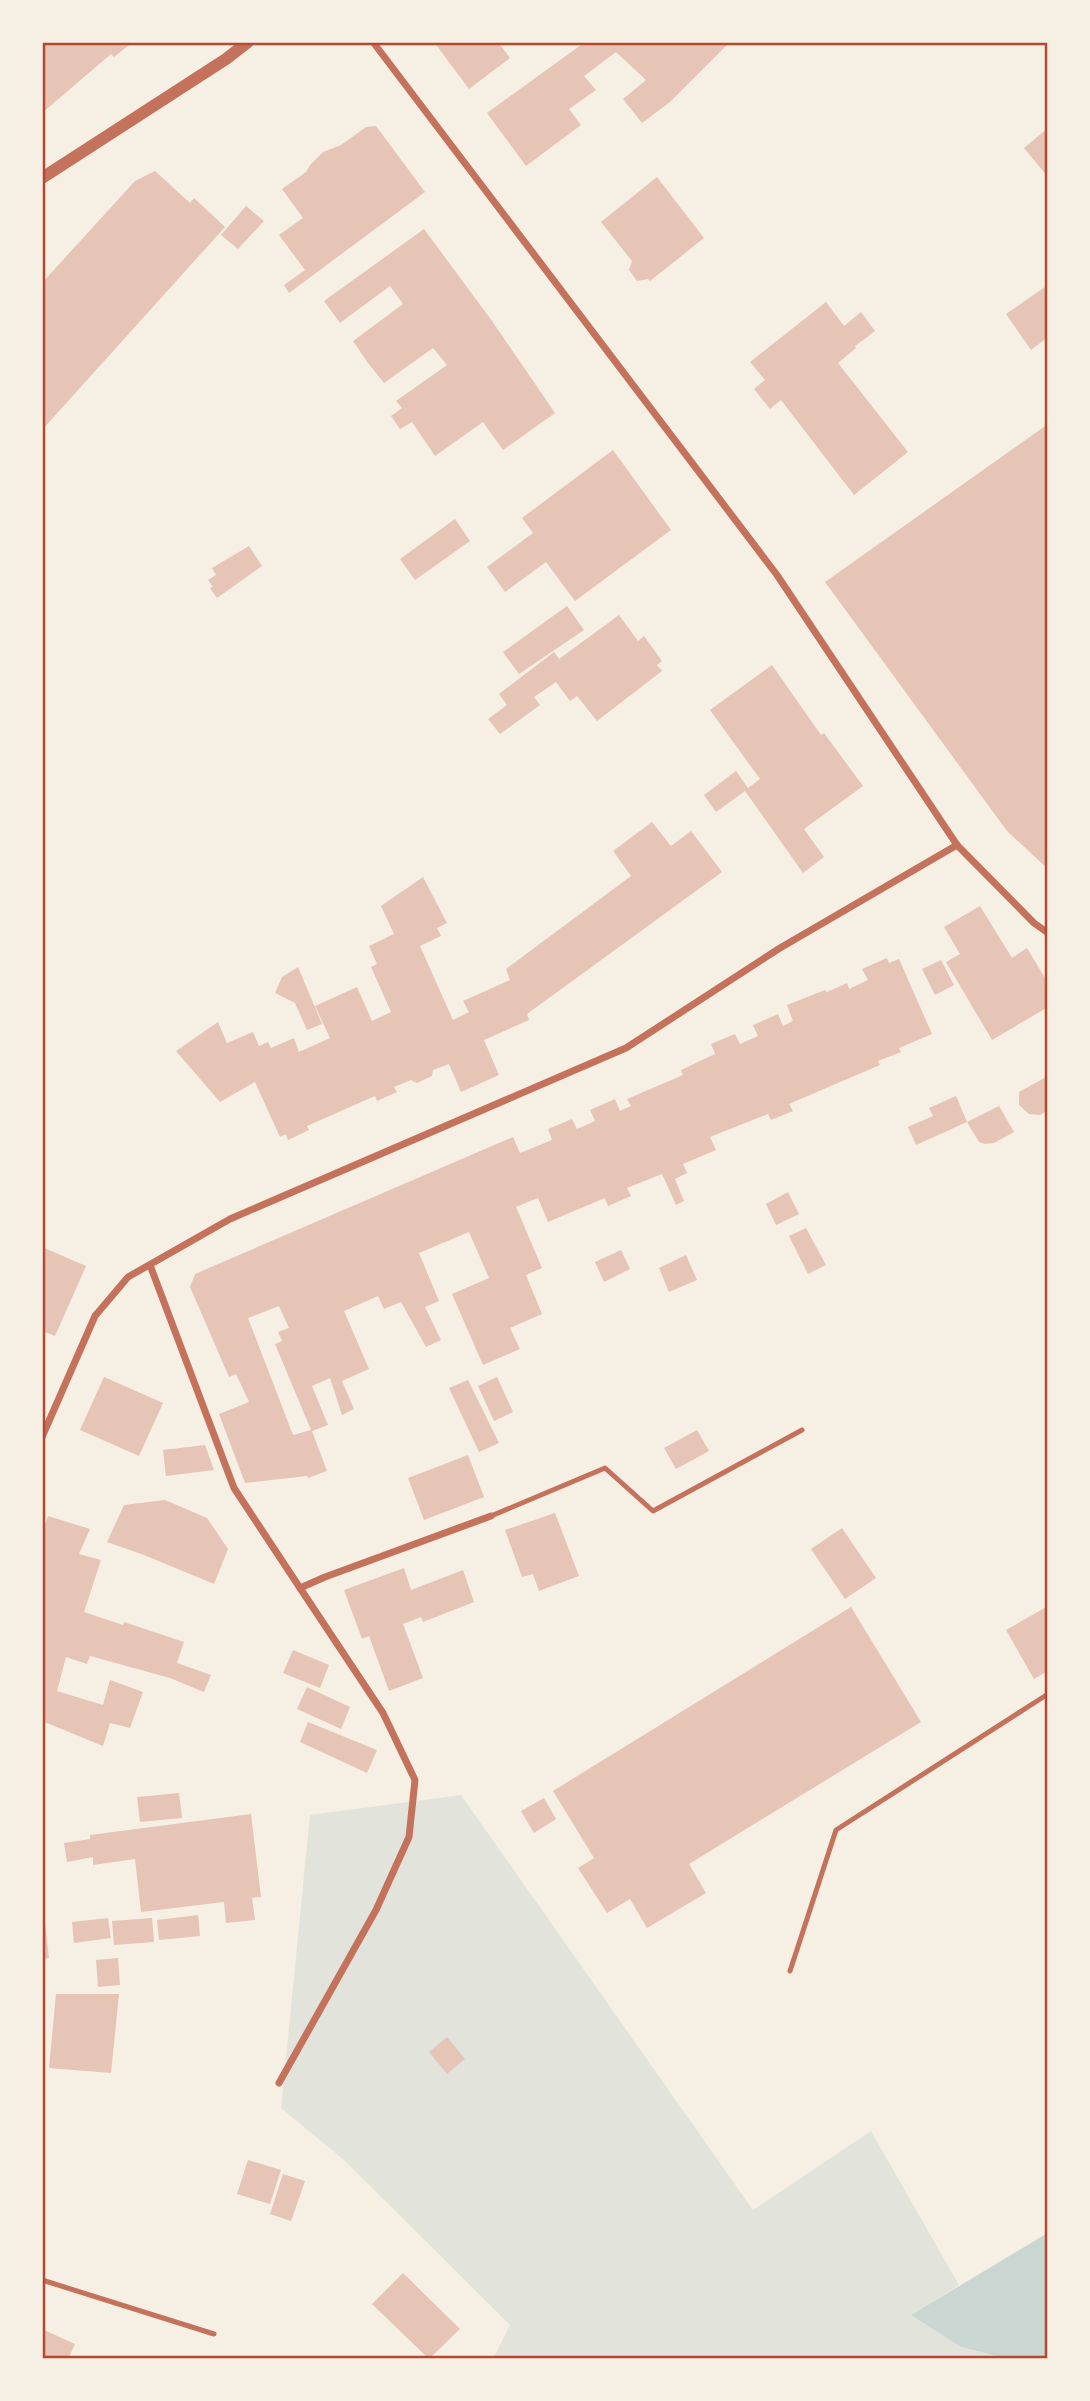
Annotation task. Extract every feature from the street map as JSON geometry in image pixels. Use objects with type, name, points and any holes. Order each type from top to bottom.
[{"type":"street","points":[[42,178],[248,42]]},
{"type":"street","points":[[373,42],[777,575],[957,845],[1034,923],[1048,933]]},
{"type":"street","points":[[42,1437],[95,1316],[128,1277],[230,1219],[626,1048],[780,948],[957,845]]},
{"type":"street","points":[[150,1265],[234,1488],[383,1713],[415,1780],[409,1837],[376,1910],[279,2082]]},
{"type":"street","points":[[300,1588],[491,1516]]},
{"type":"lane","points":[[491,1516],[605,1468],[653,1511],[802,1430]]},
{"type":"lane","points":[[790,1971],[836,1830],[1048,1695]]},
{"type":"lane","points":[[42,2280],[214,2334]]},
{"type":"shaded area","points":[[461,1795],[753,2210],[871,2131],[959,2285],[912,2315],[961,2347],[1009,2359],[493,2359],[510,2325],[344,2160],[281,2108],[310,1815]]},
{"type":"shaded area","points":[[1046,2234],[1048,2359],[1009,2359],[961,2347],[911,2315]]},
{"type":"building","points":[[42,42],[133,42],[114,57],[111,54],[42,113]]},
{"type":"building","points":[[434,42],[498,42],[510,58],[469,89]]},
{"type":"building","points":[[585,42],[730,42],[670,102],[642,123],[623,99],[646,80],[616,52],[584,76],[596,90],[569,109],[581,125],[526,166],[487,113]]},
{"type":"building","points":[[376,126],[425,192],[289,293],[284,285],[305,270],[279,235],[303,218],[282,189],[306,172],[323,152],[341,145],[366,127]]},
{"type":"building","points":[[1048,128],[1048,177],[1024,148]]},
{"type":"building","points":[[155,171],[190,203],[194,198],[225,227],[42,430],[42,283],[135,181]]},
{"type":"building","points":[[657,177],[704,238],[650,281],[637,281],[629,270],[632,261],[601,222]]},
{"type":"building","points":[[246,206],[264,221],[238,249],[221,235]]},
{"type":"building","points":[[424,229],[555,413],[503,450],[483,422],[435,456],[412,422],[400,429],[391,416],[402,408],[396,401],[447,365],[433,348],[384,383],[368,363],[353,341],[403,304],[390,286],[340,323],[324,301]]},
{"type":"building","points":[[1045,287],[1048,291],[1048,337],[1031,350],[1006,314]]},
{"type":"building","points":[[826,302],[844,326],[861,312],[875,331],[838,363],[908,452],[854,495],[781,400],[770,409],[754,389],[765,380],[750,362]]},
{"type":"building","points":[[1048,424],[1048,869],[1007,831],[825,582]]},
{"type":"building","points":[[613,450],[671,530],[575,601],[546,562],[505,592],[487,567],[533,533],[522,518]]},
{"type":"building","points":[[455,519],[470,541],[415,580],[400,559]]},
{"type":"building","points":[[249,546],[262,566],[217,598],[208,580],[216,575],[212,568]]},
{"type":"building","points":[[567,606],[584,630],[519,674],[503,652]]},
{"type":"building","points":[[619,615],[638,641],[644,636],[662,661],[657,665],[662,671],[597,721],[577,696],[570,701],[556,682],[534,697],[540,705],[500,734],[488,719],[507,705],[499,694],[554,652],[559,659]]},
{"type":"building","points":[[772,665],[821,735],[824,733],[863,786],[804,829],[824,857],[803,873],[745,791],[716,812],[704,795],[736,771],[748,788],[760,779],[710,710]]},
{"type":"building","points":[[652,822],[671,846],[691,831],[722,872],[527,1014],[529,1020],[484,1040],[499,1075],[461,1092],[449,1064],[433,1070],[432,1076],[417,1083],[411,1080],[394,1087],[397,1092],[377,1101],[375,1096],[307,1126],[309,1130],[288,1140],[286,1134],[280,1137],[255,1082],[220,1102],[176,1051],[218,1022],[227,1043],[253,1032],[259,1046],[268,1042],[271,1048],[294,1038],[299,1052],[330,1038],[315,1006],[357,987],[372,1021],[391,1012],[371,967],[377,964],[369,946],[394,934],[381,906],[423,877],[447,923],[437,928],[441,936],[420,946],[453,1020],[469,1012],[463,1001],[510,980],[506,969],[631,876],[613,851]]},
{"type":"building","points":[[980,906],[1012,958],[1027,948],[1048,983],[1048,1007],[992,1040],[946,962],[960,954],[944,927]]},
{"type":"building","points":[[887,958],[889,963],[899,959],[932,1034],[899,1048],[901,1052],[878,1061],[880,1065],[789,1104],[793,1111],[771,1120],[768,1114],[710,1137],[716,1150],[683,1164],[687,1173],[675,1179],[684,1201],[676,1205],[662,1174],[627,1188],[631,1196],[608,1206],[605,1198],[548,1222],[538,1198],[516,1207],[542,1268],[526,1275],[542,1314],[510,1328],[520,1349],[483,1365],[452,1294],[489,1278],[469,1232],[419,1253],[439,1301],[425,1307],[441,1340],[426,1347],[401,1302],[384,1309],[378,1296],[344,1311],[369,1369],[342,1381],[354,1409],[342,1415],[330,1378],[312,1386],[328,1425],[312,1431],[327,1471],[308,1478],[245,1483],[219,1414],[249,1402],[236,1374],[229,1377],[190,1287],[195,1274],[513,1137],[520,1153],[552,1140],[548,1129],[572,1119],[577,1129],[595,1121],[590,1110],[615,1099],[620,1111],[631,1106],[627,1099],[683,1075],[681,1070],[715,1054],[711,1044],[735,1034],[740,1044],[758,1036],[753,1025],[778,1014],[783,1026],[793,1021],[787,1005],[847,983],[849,989],[868,980],[862,969]],"holes":[[[279,1306],[289,1328],[278,1332],[282,1341],[275,1344],[311,1430],[293,1435],[248,1318]]]},
{"type":"building","points":[[941,960],[954,985],[935,995],[922,969]]},
{"type":"building","points":[[298,967],[322,1024],[307,1030],[295,1003],[275,993],[282,977]]},
{"type":"building","points":[[1048,1076],[1048,1110],[1040,1115],[1029,1114],[1019,1105],[1019,1092]]},
{"type":"building","points":[[956,1096],[967,1122],[916,1145],[908,1127],[933,1116],[929,1108]]},
{"type":"building","points":[[999,1106],[1014,1132],[994,1143],[979,1142],[967,1122]]},
{"type":"building","points":[[788,1192],[799,1214],[776,1225],[766,1204]]},
{"type":"building","points":[[806,1228],[826,1265],[808,1274],[789,1236]]},
{"type":"building","points":[[42,1247],[86,1266],[55,1336],[42,1331]]},
{"type":"building","points":[[621,1250],[630,1269],[604,1282],[595,1262]]},
{"type":"building","points":[[686,1255],[697,1280],[669,1292],[659,1268]]},
{"type":"building","points":[[104,1377],[163,1403],[139,1456],[80,1430]]},
{"type":"building","points":[[497,1377],[513,1412],[494,1421],[478,1386]]},
{"type":"building","points":[[468,1380],[499,1443],[479,1452],[449,1388]]},
{"type":"building","points":[[697,1430],[709,1451],[676,1469],[664,1448]]},
{"type":"building","points":[[205,1445],[214,1470],[166,1476],[163,1450]]},
{"type":"building","points":[[468,1455],[484,1497],[424,1520],[408,1478]]},
{"type":"building","points":[[165,1500],[207,1518],[228,1549],[214,1584],[107,1542],[124,1505]]},
{"type":"building","points":[[555,1513],[579,1576],[539,1591],[533,1574],[522,1577],[505,1530]]},
{"type":"building","points":[[48,1516],[90,1529],[79,1554],[101,1560],[84,1612],[184,1642],[177,1663],[211,1675],[204,1692],[170,1678],[90,1656],[87,1664],[66,1657],[57,1691],[103,1705],[110,1680],[143,1692],[130,1728],[110,1723],[103,1746],[42,1721],[42,1533]]},
{"type":"building","points":[[842,1528],[876,1578],[845,1599],[811,1549]]},
{"type":"building","points":[[404,1568],[411,1590],[463,1570],[474,1602],[423,1622],[421,1617],[403,1624],[423,1678],[389,1691],[369,1636],[362,1639],[344,1590]]},
{"type":"building","points":[[1048,1606],[1048,1671],[1034,1679],[1006,1630]]},
{"type":"building","points":[[851,1607],[921,1722],[689,1864],[706,1893],[647,1928],[630,1899],[607,1913],[578,1868],[594,1858],[553,1791]]},
{"type":"building","points":[[293,1650],[329,1665],[320,1688],[283,1673]]},
{"type":"building","points":[[307,1687],[350,1707],[341,1729],[297,1709]]},
{"type":"building","points":[[308,1722],[377,1750],[367,1773],[300,1742]]},
{"type":"building","points":[[179,1793],[182,1818],[140,1822],[137,1797]]},
{"type":"building","points":[[544,1798],[556,1819],[534,1833],[521,1811]]},
{"type":"building","points":[[251,1814],[261,1897],[252,1898],[255,1920],[226,1923],[224,1902],[141,1912],[135,1859],[93,1865],[93,1857],[67,1862],[64,1843],[90,1839],[90,1835]]},
{"type":"building","points":[[198,1915],[200,1936],[159,1940],[157,1920]]},
{"type":"building","points":[[108,1918],[111,1938],[74,1943],[72,1922]]},
{"type":"building","points":[[152,1918],[154,1942],[114,1945],[112,1921]]},
{"type":"building","points":[[42,1923],[45,1923],[49,1958],[42,1959]]},
{"type":"building","points":[[118,1958],[120,1985],[98,1987],[96,1960]]},
{"type":"building","points":[[56,1994],[119,1994],[111,2073],[49,2068]]},
{"type":"building","points":[[447,2037],[465,2059],[447,2074],[429,2052]]},
{"type":"building","points":[[248,2160],[281,2170],[270,2204],[237,2194]]},
{"type":"building","points":[[283,2174],[305,2181],[291,2221],[270,2214]]},
{"type":"building","points":[[403,2273],[460,2329],[429,2359],[372,2304]]},
{"type":"building","points":[[42,2329],[75,2344],[68,2359],[42,2359]]}]
